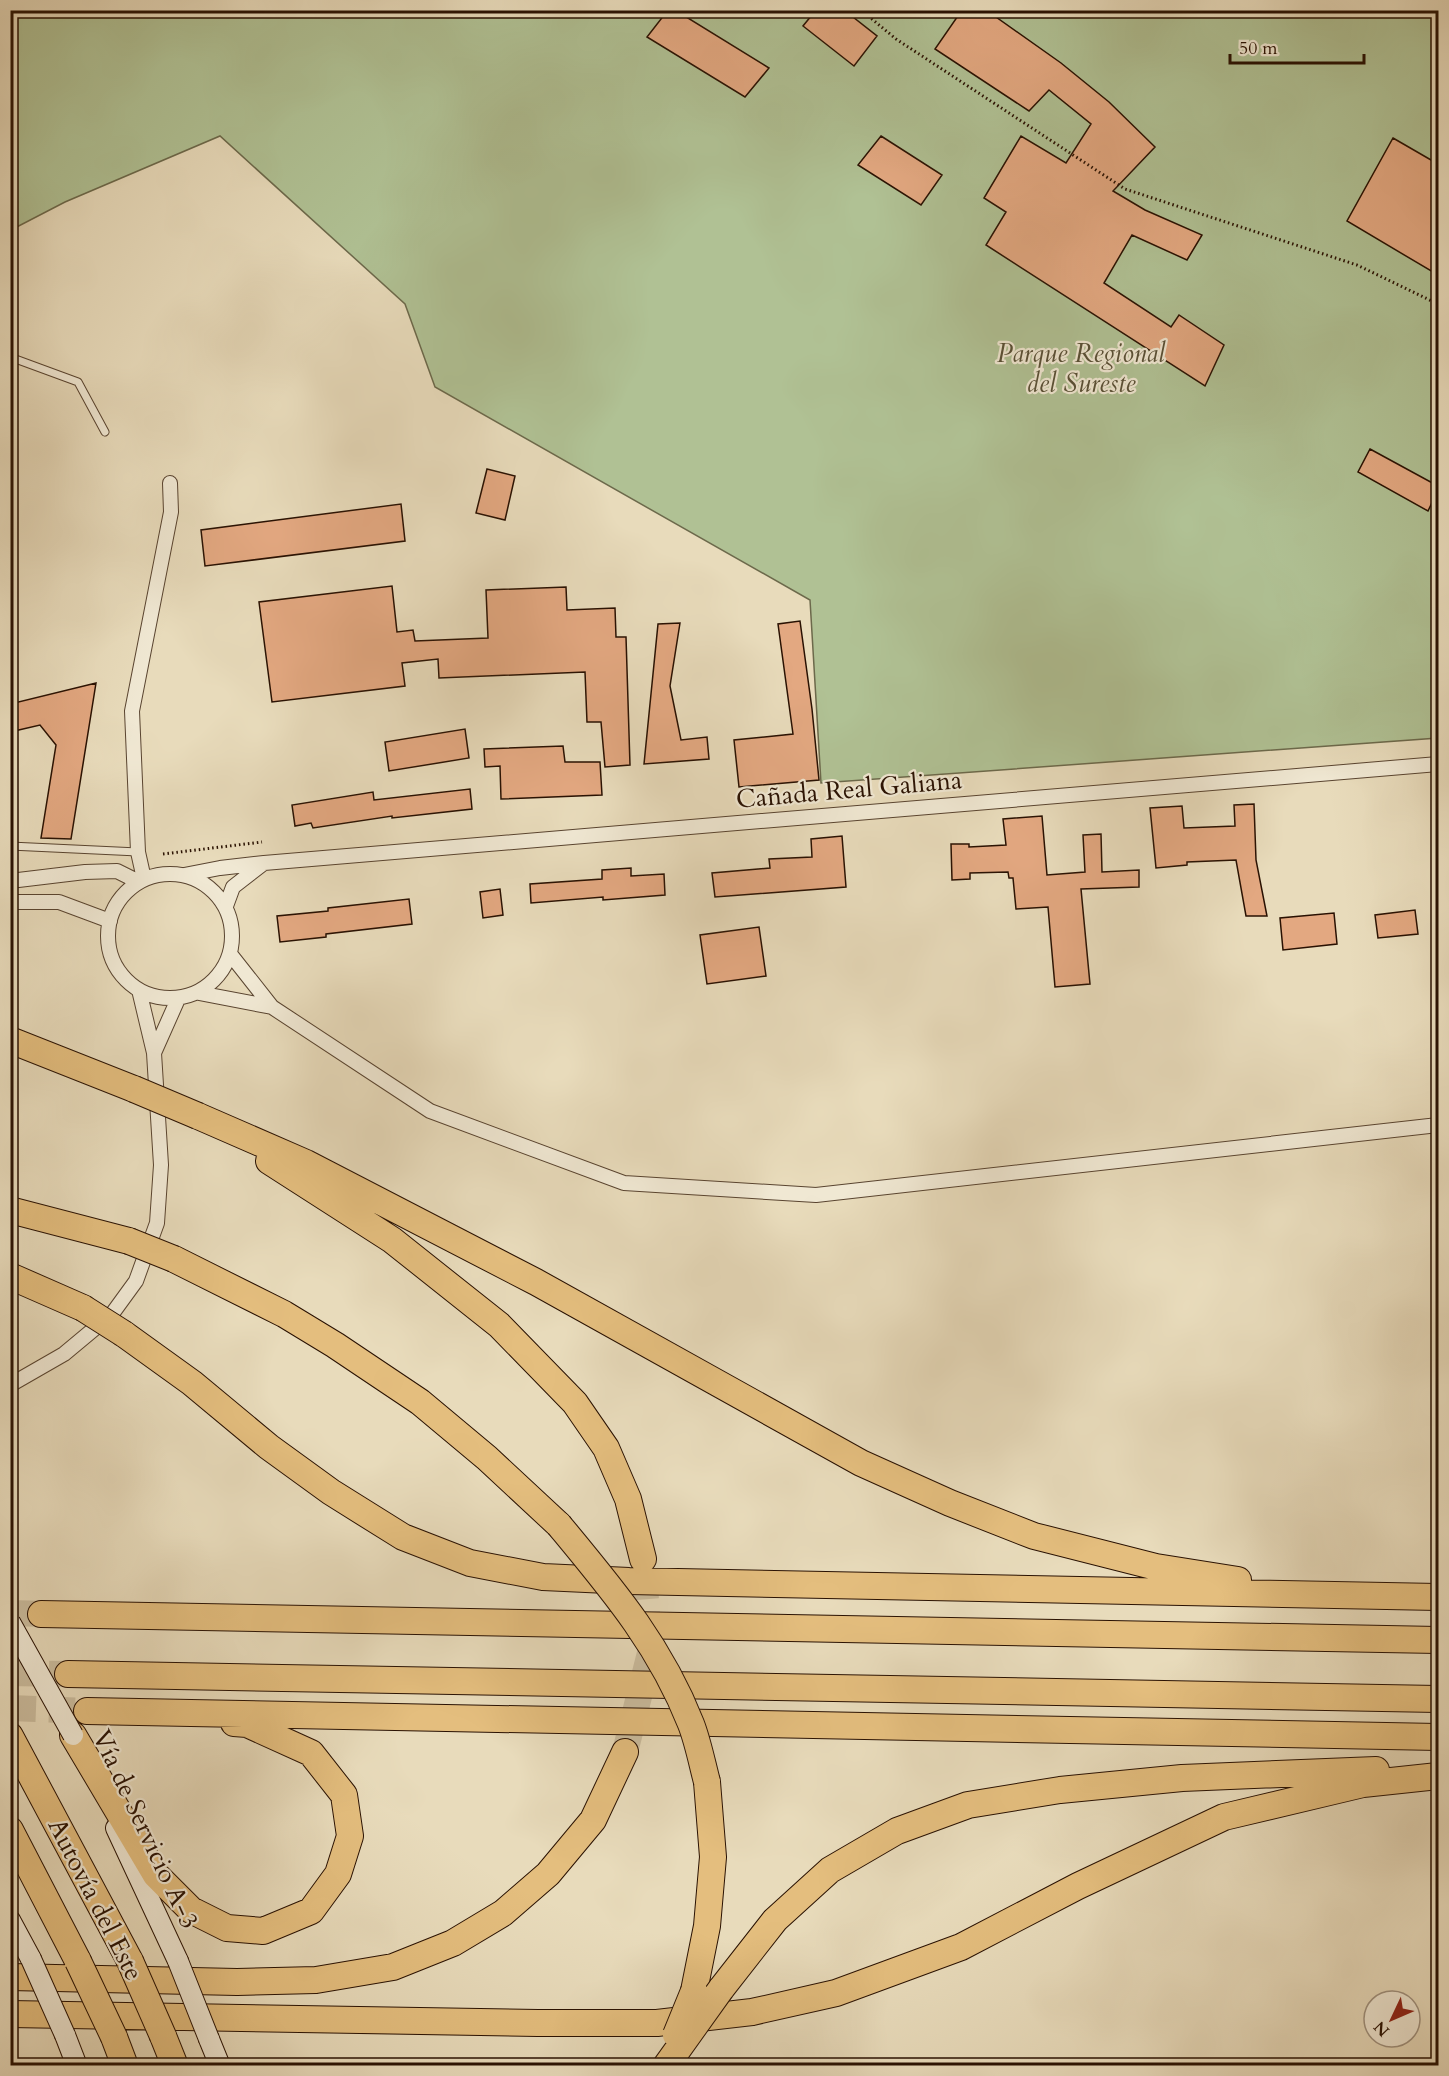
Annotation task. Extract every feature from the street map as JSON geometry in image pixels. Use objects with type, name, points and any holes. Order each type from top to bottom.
[{"type":"highway","points":[[10,1040],[134,1089],[306,1163],[536,1282],[861,1462],[950,1503],[1034,1536],[1156,1567],[1234,1579],[1288,1594]]},
{"type":"highway","points":[[198,1116],[392,1240],[499,1325],[574,1403],[606,1448],[628,1499],[643,1559]]},
{"type":"highway","points":[[10,1210],[129,1241],[174,1259],[284,1314],[335,1345],[420,1402],[488,1458],[559,1525],[609,1585],[668,1673],[692,1726],[707,1782],[713,1857],[707,1926],[694,1991],[665,2066]]},
{"type":"highway","points":[[10,1276],[83,1308],[124,1334],[192,1383],[269,1446],[331,1492],[403,1538],[470,1563],[543,1577],[629,1581],[1438,1597]]},
{"type":"highway","points":[[41,1614],[1438,1640]]},
{"type":"highway","points":[[68,1674],[1438,1700]]},
{"type":"highway","points":[[87,1711],[1438,1737]]},
{"type":"highway","points":[[73,1735],[156,1875],[191,1910],[227,1928],[263,1930],[312,1911],[338,1874],[350,1836],[344,1795],[311,1753],[247,1724],[127,1713]]},
{"type":"highway","name":"Autovía del Este","points":[[10,1736],[130,1961],[164,2036],[174,2066]]},
{"type":"highway","points":[[10,1977],[237,1982],[316,1980],[393,1967],[463,1937],[502,1913],[548,1874],[593,1820],[625,1752]]},
{"type":"highway","points":[[665,2066],[775,1920],[830,1870],[897,1831],[968,1805],[1060,1790],[1182,1778],[1363,1769],[1438,1771]]},
{"type":"highway","points":[[10,2014],[515,2023],[657,2023],[752,2012],[836,1993],[960,1947],[1077,1886],[1224,1817],[1363,1784],[1438,1776]]},
{"type":"highway","name":"Autovía del Este","points":[[10,1830],[78,1961],[114,2037],[125,2066]]},
{"type":"main road","name":"Vía de Servicio A-3","points":[[10,1622],[73,1735],[178,1961],[220,2066]]},
{"type":"main road","points":[[10,1920],[31,1959],[77,2066]]},
{"type":"street","points":[[141,881],[132,711],[171,512],[170,483]]},
{"type":"street","name":"Cañada Real Galiana","points":[[184,875],[264,863],[1438,764]]},
{"type":"street","points":[[226,906],[233,887],[264,863]]},
{"type":"street","points":[[10,881],[117,871],[141,881]]},
{"type":"street","points":[[169,873],[184,875],[201,881],[215,892],[226,906],[232,922],[231,955],[218,977],[198,993],[178,999],[158,998],[126,981],[117,968],[110,953],[108,937],[110,921],[116,905],[125,892],[141,881],[169,873]]},
{"type":"street","points":[[10,902],[59,902],[110,921]]},
{"type":"street","points":[[231,955],[272,1007],[429,1111],[624,1183],[816,1195],[1438,1125]]},
{"type":"street","points":[[10,1384],[64,1354],[112,1314],[136,1281],[157,1223],[161,1165],[154,1053],[140,990]]},
{"type":"street","points":[[198,993],[272,1007]]},
{"type":"street","points":[[154,1053],[178,999]]},
{"type":"lane","points":[[10,357],[78,382],[105,432]]},
{"type":"lane","points":[[10,846],[138,852]]},
{"type":"path","points":[[861,10],[896,39],[1125,189],[1357,265],[1438,304]]},
{"type":"path","points":[[163,854],[262,842]]},
{"type":"green space","name":"Parque Regional del Sureste","points":[[11,11],[1438,11],[1438,738],[821,783],[810,600],[435,387],[405,304],[220,136],[65,202],[11,230]]},
{"type":"building","points":[[668,10],[675,10],[769,68],[745,97],[647,37]]},
{"type":"building","points":[[816,10],[844,10],[877,36],[854,66],[803,26]]},
{"type":"building","points":[[962,10],[986,10],[1061,63],[1109,102],[1155,147],[1113,191],[1145,210],[1202,235],[1187,260],[1132,235],[1104,283],[1171,327],[1179,315],[1224,345],[1205,386],[986,245],[1006,212],[984,198],[1021,136],[1066,163],[1091,124],[1049,90],[1029,111],[935,49]]},
{"type":"building","points":[[881,136],[942,175],[921,205],[858,165]]},
{"type":"building","points":[[1393,138],[1438,164],[1438,275],[1347,221]]},
{"type":"building","points":[[1370,449],[1438,486],[1428,511],[1358,472]]},
{"type":"building","points":[[487,469],[515,476],[505,520],[476,513]]},
{"type":"building","points":[[401,504],[405,541],[205,566],[201,530]]},
{"type":"building","points":[[392,586],[397,632],[413,630],[415,641],[488,638],[486,590],[566,587],[567,610],[615,608],[616,637],[626,637],[630,765],[605,767],[601,722],[587,722],[585,672],[439,678],[438,659],[402,663],[405,686],[272,702],[259,602]]},
{"type":"building","points":[[800,621],[819,780],[739,787],[734,740],[793,734],[778,624]]},
{"type":"building","points":[[680,623],[670,686],[681,740],[707,737],[709,759],[644,764],[658,624]]},
{"type":"building","points":[[96,683],[71,839],[41,838],[56,745],[40,725],[10,732],[10,704]]},
{"type":"building","points":[[465,729],[469,758],[389,771],[385,742]]},
{"type":"building","points":[[563,746],[565,762],[600,762],[602,795],[501,799],[500,766],[485,767],[484,749]]},
{"type":"building","points":[[470,789],[472,809],[392,818],[392,816],[313,828],[311,823],[295,826],[292,805],[373,792],[374,800]]},
{"type":"building","points":[[1254,804],[1256,860],[1267,916],[1246,916],[1236,860],[1187,862],[1187,865],[1156,868],[1150,808],[1182,806],[1184,828],[1235,826],[1234,805]]},
{"type":"building","points":[[1042,816],[1047,875],[1085,872],[1083,835],[1101,834],[1102,872],[1139,870],[1139,887],[1081,889],[1090,984],[1055,987],[1048,907],[1016,909],[1013,878],[1009,878],[1008,872],[970,873],[970,879],[952,880],[951,844],[969,844],[969,847],[1006,845],[1003,819]]},
{"type":"building","points":[[842,836],[846,887],[715,897],[712,873],[770,868],[769,859],[812,857],[811,839]]},
{"type":"building","points":[[631,868],[631,876],[664,874],[665,895],[531,903],[530,884],[602,879],[602,870]]},
{"type":"building","points":[[500,889],[503,915],[483,918],[480,892]]},
{"type":"building","points":[[409,899],[412,924],[280,942],[277,916]]},
{"type":"building","points":[[1415,910],[1418,934],[1378,938],[1375,915]]},
{"type":"building","points":[[1334,913],[1337,944],[1283,950],[1280,918]]},
{"type":"building","points":[[759,927],[766,976],[707,984],[700,935]]},
{"type":"tunnel","points":[[625,1752],[650,1653],[643,1560]]},
{"type":"tunnel","points":[[10,1613],[41,1614]]},
{"type":"tunnel","points":[[10,1673],[68,1674]]},
{"type":"tunnel","points":[[10,1708],[87,1711]]}]
